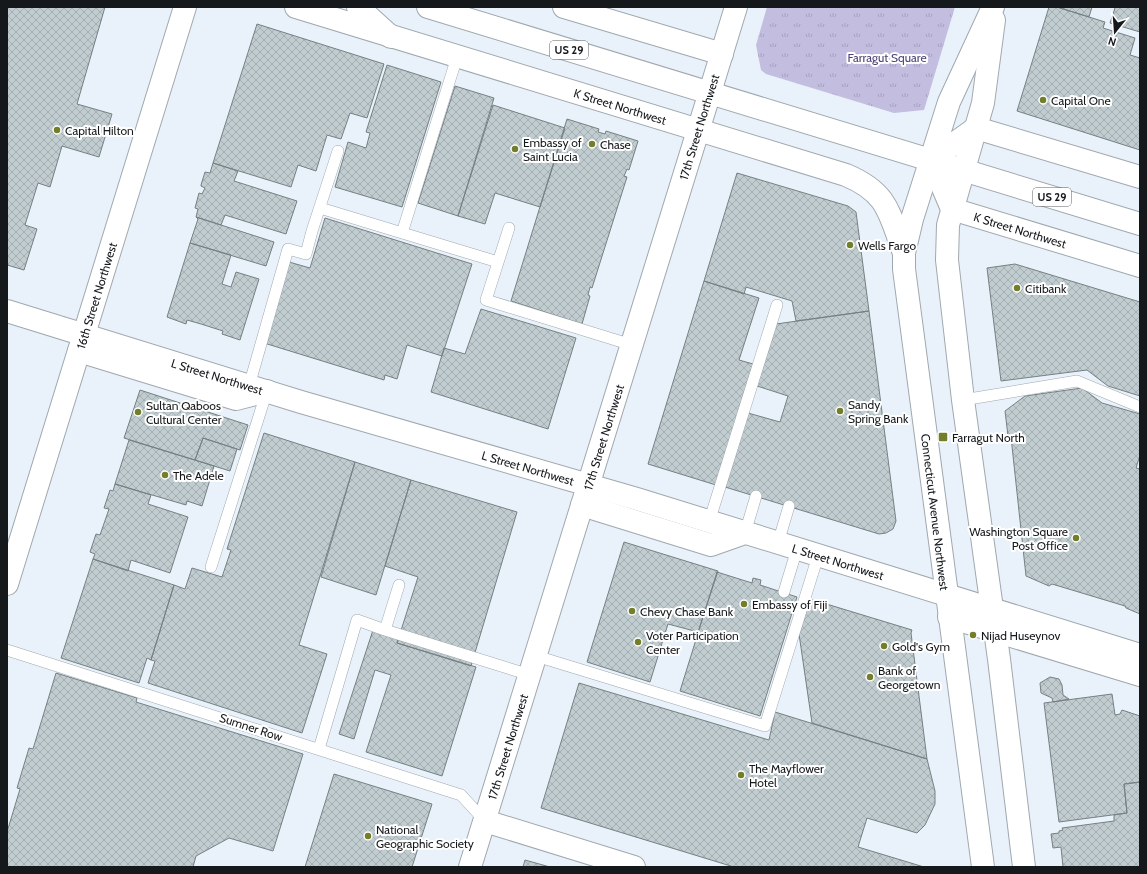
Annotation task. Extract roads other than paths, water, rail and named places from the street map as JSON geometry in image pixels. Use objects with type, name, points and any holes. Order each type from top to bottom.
[{"type":"main road","name":"16th Street Northwest","points":[[7,584],[185,7]]},
{"type":"main road","name":"K Street Northwest","points":[[296,7],[846,175],[866,184],[880,197],[886,206],[904,254]]},
{"type":"main road","points":[[358,7],[391,36]]},
{"type":"main road","name":"US 29","points":[[428,7],[1140,224]]},
{"type":"main road","points":[[564,7],[722,54]]},
{"type":"main road","name":"17th Street Northwest","points":[[470,867],[736,7]]},
{"type":"main road","points":[[994,7],[983,103],[948,225],[947,260],[963,400],[995,631],[1024,867]]},
{"type":"main road","points":[[952,209],[931,160],[949,102],[994,7]]},
{"type":"main road","points":[[931,160],[976,128]]},
{"type":"main road","points":[[976,128],[1140,178]]},
{"type":"main road","name":"Connecticut Avenue Northwest","points":[[931,160],[912,219],[904,254],[904,270],[983,867]]},
{"type":"main road","name":"K Street Northwest","points":[[952,209],[1140,266]]},
{"type":"main road","name":"L Street Northwest","points":[[7,311],[81,343],[258,389],[585,496],[709,522],[1140,654]]},
{"type":"main road","points":[[585,496],[711,545],[745,533]]},
{"type":"main road","points":[[949,617],[1140,675]]},
{"type":"main road","points":[[485,821],[634,867]]},
{"type":"lane","points":[[402,233],[457,57]]},
{"type":"lane","points":[[211,568],[258,389],[288,249],[306,254],[338,151]]},
{"type":"lane","points":[[320,208],[498,262]]},
{"type":"lane","points":[[509,228],[486,300],[632,345]]},
{"type":"lane","points":[[709,522],[777,305]]},
{"type":"lane","points":[[963,400],[1076,381],[1140,407]]},
{"type":"lane","points":[[745,533],[756,496]]},
{"type":"lane","points":[[784,592],[788,546],[789,506]]},
{"type":"lane","points":[[319,749],[356,620],[386,630],[533,665],[765,726],[818,556]]},
{"type":"lane","points":[[386,630],[399,586]]},
{"type":"lane","name":"Sumner Row","points":[[7,650],[461,795],[485,821]]},
{"type":"place","name":"Capital One","points":[[1043,100]]},
{"type":"place","name":"Capital Hilton","points":[[57,130]]},
{"type":"place","name":"Chase","points":[[592,144]]},
{"type":"place","name":"Embassy of Saint Lucia","points":[[515,149]]},
{"type":"place","name":"Wells Fargo","points":[[850,245]]},
{"type":"place","name":"Citibank","points":[[1017,288]]},
{"type":"place","name":"Sandy Spring Bank","points":[[840,411]]},
{"type":"place","name":"Sultan Qaboos Cultural Center","points":[[138,412]]},
{"type":"place","name":"Farragut North","points":[[943,437]]},
{"type":"place","name":"The Adele","points":[[165,475]]},
{"type":"place","name":"Washington Square Post Office","points":[[1076,538]]},
{"type":"place","name":"Embassy of Fiji","points":[[744,604]]},
{"type":"place","name":"Chevy Chase Bank","points":[[632,611]]},
{"type":"place","name":"Nijad Huseynov","points":[[973,635]]},
{"type":"place","name":"Voter Participation Center","points":[[638,642]]},
{"type":"place","name":"Gold's Gym","points":[[884,646]]},
{"type":"place","name":"Bank of Georgetown","points":[[870,677]]},
{"type":"place","name":"The Mayflower Hotel","points":[[741,775]]},
{"type":"place","name":"National Geographic Society","points":[[368,836]]},
{"type":"park label","name":"Farragut Square","points":[[887,57]]}]
